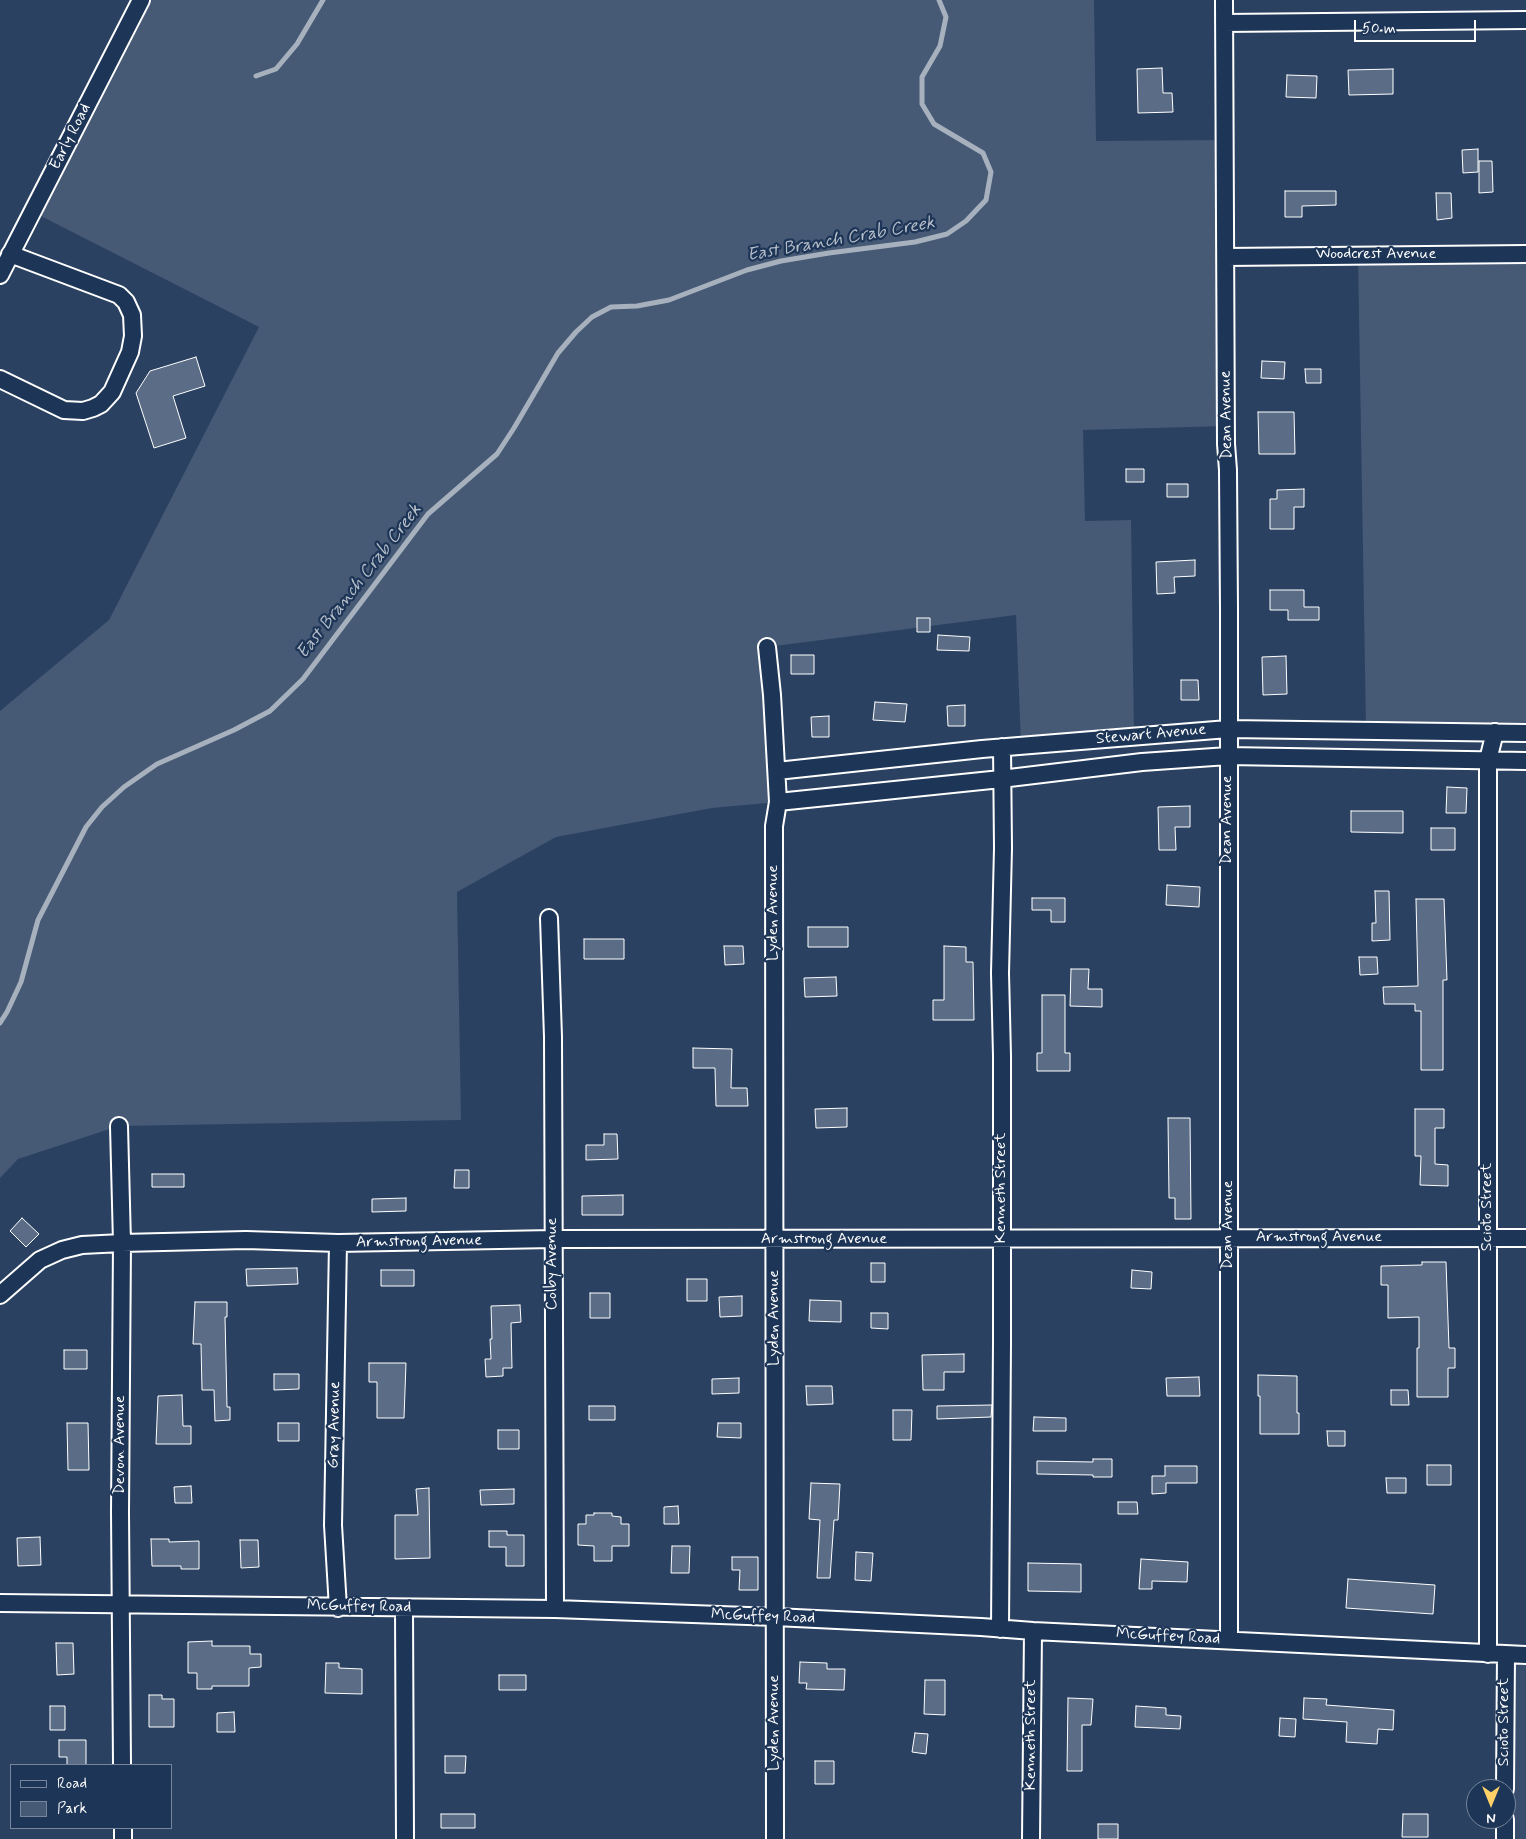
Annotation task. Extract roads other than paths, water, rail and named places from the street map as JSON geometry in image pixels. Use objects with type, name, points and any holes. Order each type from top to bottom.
[{"type":"street","name":"Early Road","points":[[0,275],[141,0]]},
{"type":"street","name":"Dean Avenue","points":[[1224,0],[1228,729],[1229,1640]]},
{"type":"street","points":[[1224,23],[1526,20]]},
{"type":"street","points":[[0,379],[64,410],[83,411],[93,408],[101,404],[112,392],[130,352],[133,336],[132,315],[126,302],[119,295],[10,254]]},
{"type":"street","name":"Woodcrest Avenue","points":[[1226,257],[1526,254]]},
{"type":"street","name":"Lyden Avenue","points":[[767,647],[772,695],[778,802],[774,826],[775,1839]]},
{"type":"street","name":"Stewart Avenue","points":[[777,771],[1002,747],[1228,729],[1526,733]]},
{"type":"street","name":"Scioto Street","points":[[1488,1654],[1488,760],[1495,732]]},
{"type":"street","name":"Kenneth Street","points":[[1000,1629],[1002,747]]},
{"type":"street","name":"Stewart Avenue","points":[[778,802],[1142,762],[1228,756],[1526,761]]},
{"type":"street","name":"Colby Avenue","points":[[550,918],[553,1037],[555,1609]]},
{"type":"street","name":"Devon Avenue","points":[[119,1126],[122,1243],[120,1502],[122,1764]]},
{"type":"street","name":"Armstrong Avenue","points":[[0,1295],[40,1260],[62,1250],[82,1245],[122,1243],[246,1240],[338,1243],[553,1239],[1526,1238]]},
{"type":"street","name":"Gray Avenue","points":[[338,1243],[333,1525],[338,1608]]},
{"type":"street","name":"McGuffey Road","points":[[0,1603],[555,1609],[774,1617],[981,1627],[1033,1632],[1526,1655]]},
{"type":"street","points":[[404,1608],[405,1839]]},
{"type":"street","name":"Kenneth Street","points":[[1031,1839],[1033,1632]]},
{"type":"street","name":"Scioto Street","points":[[1505,1779],[1506,1655]]},
{"type":"waterway","points":[[256,76],[276,69],[297,44],[323,0]]},
{"type":"waterway","name":"East Branch Crab Creek","points":[[0,1023],[21,982],[38,920],[86,827],[102,807],[124,787],[157,764],[234,730],[270,711],[303,679],[428,514],[497,454],[558,353],[592,317],[611,307],[637,306],[669,300],[747,270],[781,261],[915,242],[947,234],[966,221],[986,200],[991,172],[983,153],[934,124],[922,104],[922,77],[940,46],[946,17],[939,0]]}]
